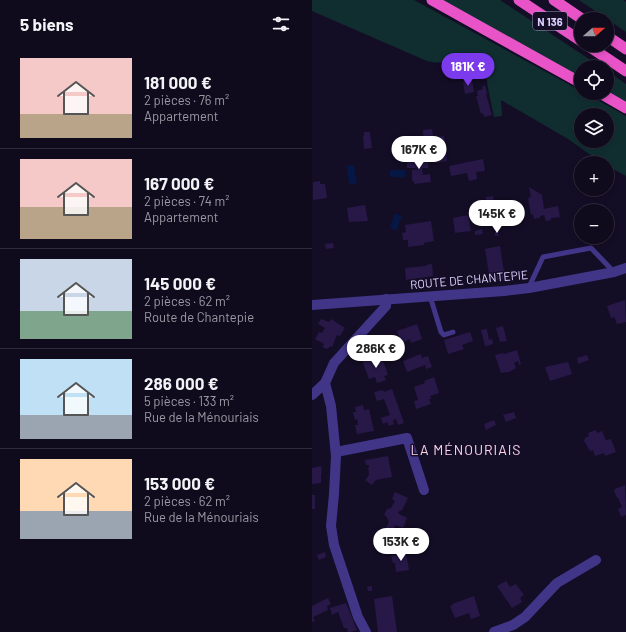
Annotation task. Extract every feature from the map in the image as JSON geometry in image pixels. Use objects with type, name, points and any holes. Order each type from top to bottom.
[{"type":"highway","points":[[432,0],[574,78]]},
{"type":"highway","name":"N 136","points":[[519,0],[574,36]]},
{"type":"highway","name":"N 136","points":[[554,0],[574,14]]},
{"type":"highway","points":[[614,41],[626,49]]},
{"type":"highway","points":[[598,52],[626,71]]},
{"type":"highway","points":[[612,100],[626,108]]},
{"type":"street","name":"ROUTE DE CHANTEPIE","points":[[312,305],[529,288],[614,272],[626,268]]},
{"type":"street","points":[[312,394],[326,383],[334,363],[386,306],[386,299]]},
{"type":"street","points":[[326,383],[331,406],[336,452],[334,494],[330,526],[335,549],[358,617],[366,632]]},
{"type":"street","points":[[336,452],[407,438],[424,490]]},
{"type":"street","points":[[494,632],[513,625],[525,617],[557,583],[596,560]]},
{"type":"lane","points":[[529,288],[543,257],[591,248],[614,272]]},
{"type":"lane","points":[[430,296],[441,332],[444,335],[453,332]]},
{"type":"green space","points":[[312,0],[414,0],[574,87],[574,100],[597,100],[612,108],[574,108],[574,143],[501,100],[502,116],[494,117],[484,58],[449,62],[427,61],[312,11]]},
{"type":"green space","points":[[442,0],[500,0],[574,49],[574,52],[578,52],[590,60],[574,60],[574,75]]},
{"type":"green space","points":[[579,0],[623,0],[626,2],[626,32],[614,24],[614,12],[597,12]]},
{"type":"green space","points":[[614,76],[626,84],[626,104],[614,97]]},
{"type":"green space","points":[[614,109],[626,116],[626,176],[614,170],[614,156],[592,156],[581,148],[614,148]]},
{"type":"water","points":[[354,165],[357,182],[353,185],[349,183],[346,166]]},
{"type":"water","points":[[390,170],[405,170],[405,177],[390,177]]},
{"type":"water","points":[[395,213],[402,216],[397,230],[393,230],[390,227]]},
{"type":"building","points":[[472,80],[474,92],[465,94],[463,82]]},
{"type":"building","points":[[485,85],[492,115],[484,117],[483,113],[481,114],[476,96],[478,96],[477,91],[483,89],[482,87]]},
{"type":"building","points":[[432,129],[434,141],[424,143],[423,130]]},
{"type":"building","points":[[364,132],[370,132],[372,148],[364,149]]},
{"type":"building","points":[[444,136],[445,142],[435,143],[435,137]]},
{"type":"building","points":[[446,149],[447,161],[437,163],[435,151]]},
{"type":"building","points":[[428,157],[428,168],[422,168],[423,175],[430,174],[431,182],[414,184],[414,181],[412,181],[412,170],[418,169],[407,168],[407,158]]},
{"type":"building","points":[[483,159],[485,171],[476,172],[477,179],[469,181],[467,173],[451,176],[449,166]]},
{"type":"building","points":[[320,181],[320,184],[325,184],[327,198],[313,200],[313,182]]},
{"type":"building","points":[[529,187],[542,195],[544,209],[558,206],[560,217],[551,218],[551,220],[546,221],[544,215],[540,216],[540,218],[534,219],[533,214],[531,215],[528,198],[531,197]]},
{"type":"building","points":[[493,196],[496,218],[481,220],[481,200],[486,200],[486,197]]},
{"type":"building","points":[[365,205],[368,221],[349,222],[347,208]]},
{"type":"building","points":[[468,215],[471,231],[455,233],[453,218]]},
{"type":"building","points":[[431,221],[434,241],[424,243],[424,245],[408,247],[408,240],[403,240],[402,233],[406,232],[405,225]]},
{"type":"building","points":[[482,229],[483,234],[475,235],[475,231]]},
{"type":"building","points":[[498,231],[499,236],[495,236],[495,232]]},
{"type":"building","points":[[333,243],[334,248],[326,249],[325,244]]},
{"type":"building","points":[[500,246],[505,279],[490,281],[485,249]]},
{"type":"building","points":[[432,264],[433,276],[406,280],[405,268]]},
{"type":"building","points":[[625,300],[626,322],[617,324],[614,317],[611,318],[607,306]]},
{"type":"building","points":[[321,319],[329,322],[331,319],[345,328],[340,336],[337,335],[332,347],[331,346],[327,349],[322,347],[324,344],[315,339],[319,332],[322,333],[325,328],[318,324]]},
{"type":"building","points":[[417,324],[422,339],[411,343],[410,339],[401,343],[397,331]]},
{"type":"building","points":[[503,326],[507,341],[500,342],[496,328]]},
{"type":"building","points":[[487,329],[489,340],[492,339],[493,344],[485,346],[481,330]]},
{"type":"building","points":[[470,332],[473,341],[462,345],[464,349],[448,354],[444,340]]},
{"type":"building","points":[[517,350],[521,364],[519,365],[518,361],[514,363],[516,368],[509,372],[501,373],[495,355]]},
{"type":"building","points":[[421,354],[422,358],[428,356],[432,367],[426,369],[425,365],[407,372],[403,361]]},
{"type":"building","points":[[381,355],[388,375],[384,376],[386,380],[377,383],[375,377],[369,379],[362,360],[370,358],[372,363],[376,362],[375,357]]},
{"type":"building","points":[[587,355],[589,360],[578,364],[577,358]]},
{"type":"building","points":[[568,362],[572,374],[550,381],[545,367]]},
{"type":"building","points":[[434,377],[439,393],[430,396],[431,399],[429,399],[431,404],[416,409],[414,401],[418,400],[414,387],[425,383],[424,381]]},
{"type":"building","points":[[392,389],[404,423],[398,425],[396,419],[393,420],[394,424],[389,426],[387,422],[383,424],[381,418],[390,415],[384,399],[377,401],[374,392],[383,390],[384,392]]},
{"type":"building","points":[[363,405],[364,410],[369,409],[374,431],[357,434],[355,425],[358,425],[357,419],[355,420],[353,412],[356,412],[355,407]]},
{"type":"building","points":[[514,412],[516,418],[506,422],[503,415]]},
{"type":"building","points":[[494,420],[496,425],[486,430],[484,424]]},
{"type":"building","points":[[596,430],[597,433],[602,431],[606,440],[611,439],[616,452],[605,456],[604,453],[595,456],[593,450],[590,451],[584,441],[585,438],[589,436],[588,433]]},
{"type":"building","points":[[388,456],[392,477],[376,480],[372,485],[365,480],[369,475],[369,465],[366,465],[365,460]]},
{"type":"building","points":[[321,466],[321,483],[312,484],[312,468]]},
{"type":"building","points":[[625,485],[626,515],[621,517],[618,509],[622,507],[614,491],[615,489]]},
{"type":"building","points":[[395,492],[408,498],[402,510],[398,512],[407,518],[403,528],[395,525],[393,532],[386,528],[389,522],[384,515],[387,509],[391,508],[395,501],[392,499]]},
{"type":"building","points":[[312,495],[315,495],[315,509],[312,509]]},
{"type":"building","points":[[325,552],[326,557],[319,560],[317,555]]},
{"type":"building","points":[[406,553],[409,570],[396,572],[395,563],[393,563],[391,556]]},
{"type":"building","points":[[506,581],[510,587],[516,584],[524,595],[520,598],[522,602],[512,608],[497,586]]},
{"type":"building","points":[[372,586],[372,591],[368,591],[367,587]]},
{"type":"building","points":[[392,596],[397,632],[378,632],[374,599]]},
{"type":"building","points":[[474,596],[480,616],[471,619],[469,613],[455,618],[450,606]]},
{"type":"building","points":[[328,598],[331,604],[327,606],[328,610],[313,617],[315,621],[312,622],[312,606]]},
{"type":"building","points":[[346,603],[357,630],[350,632],[348,632],[347,628],[344,628],[338,612],[332,615],[330,608]]},
{"type":"district","name":"LA MÉNOURIAIS","points":[[466,449]]}]
